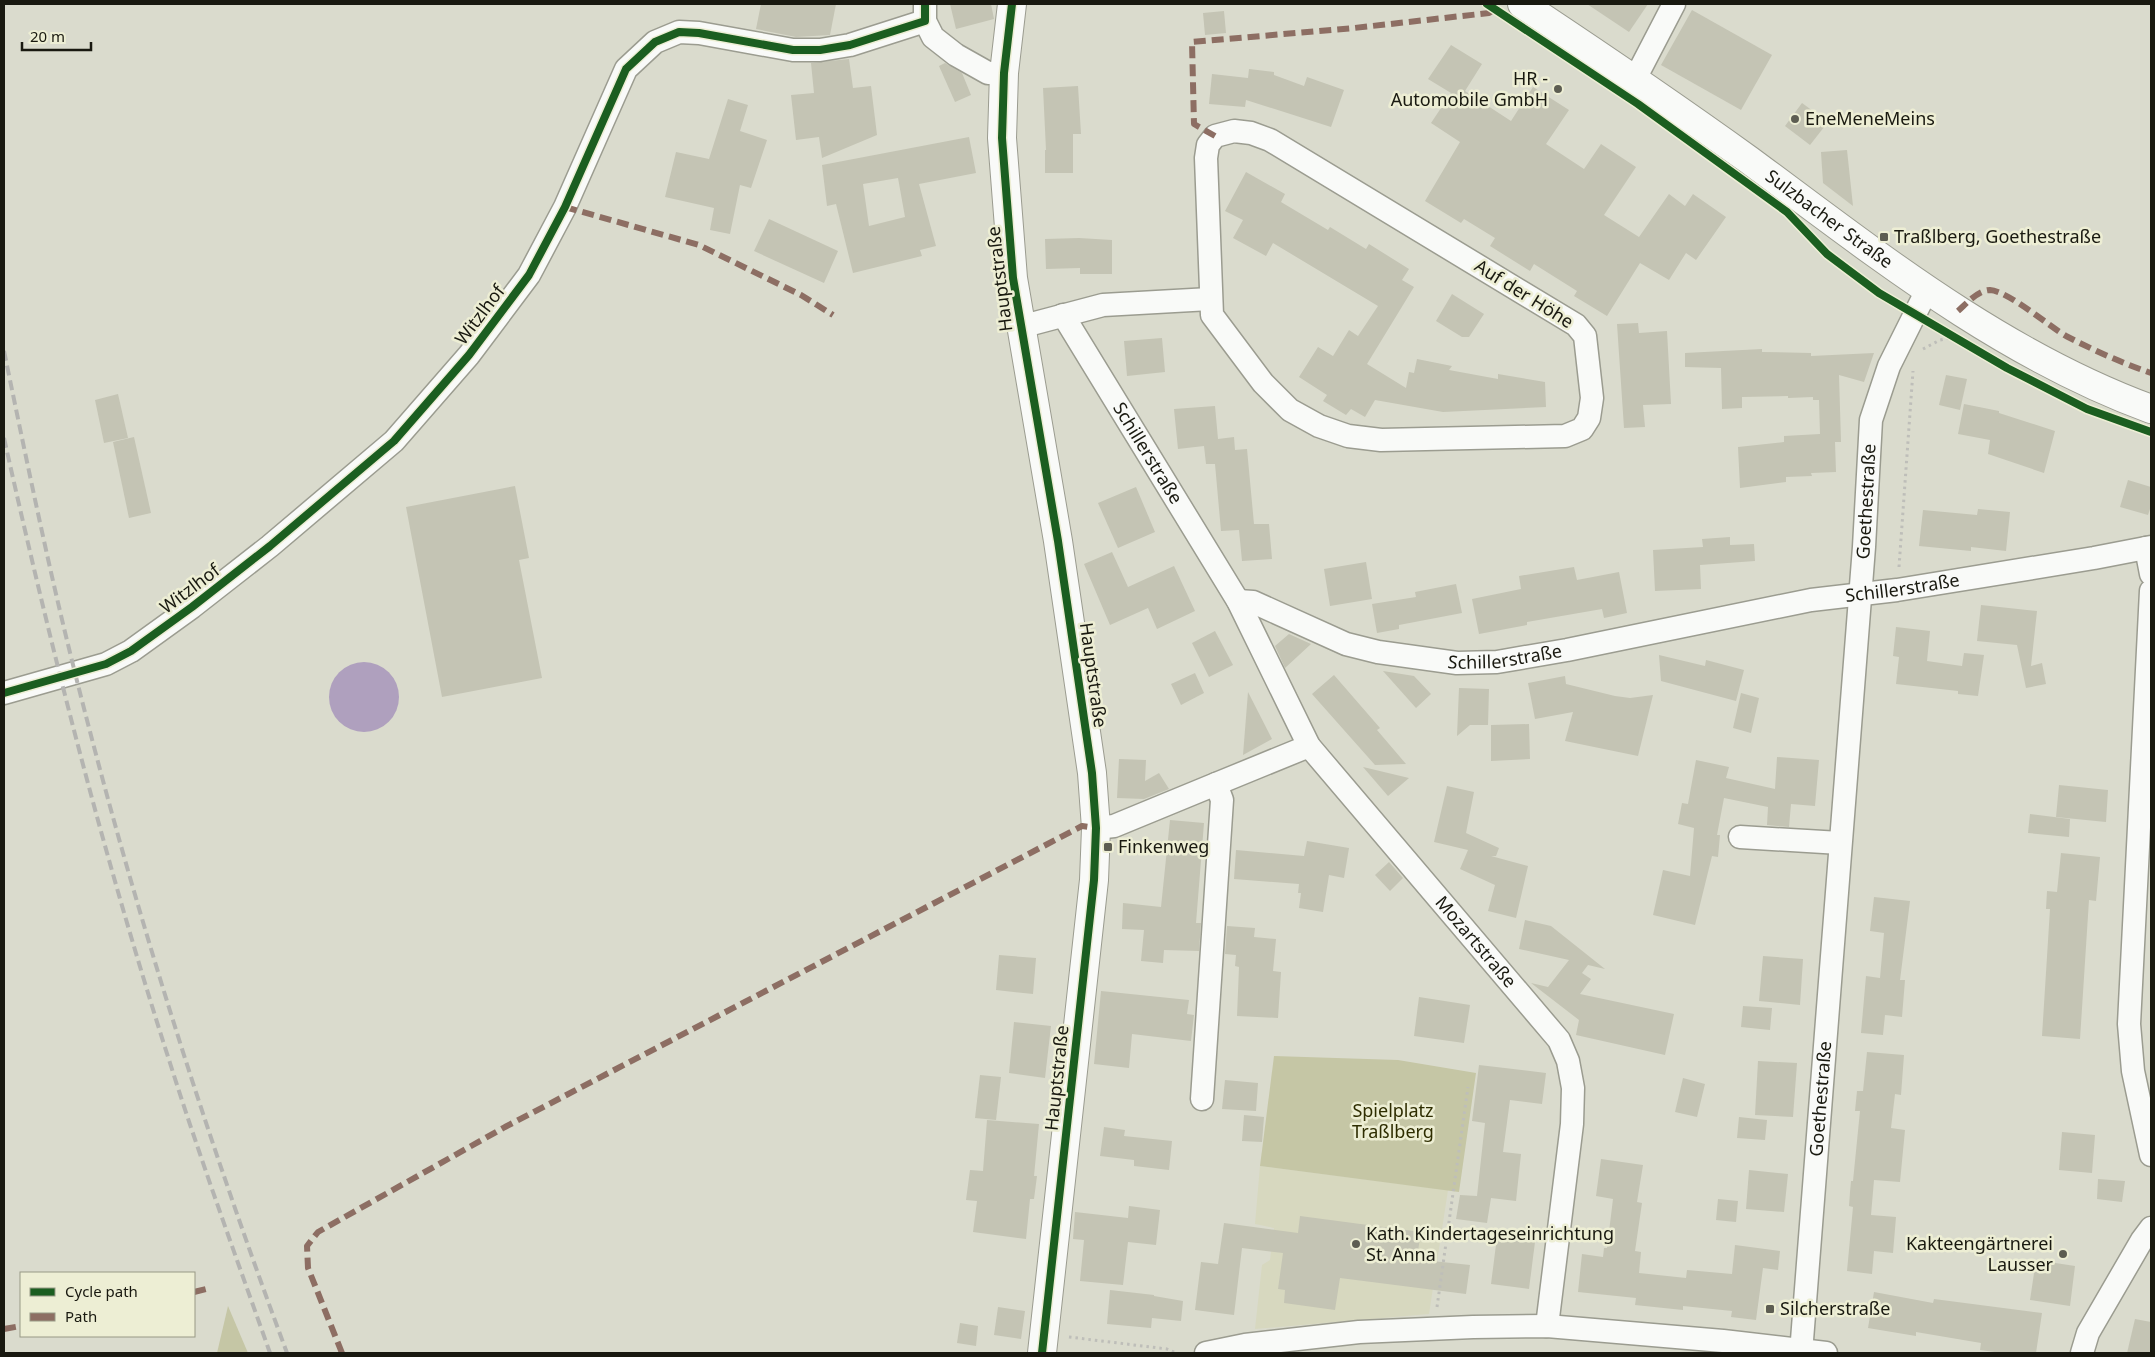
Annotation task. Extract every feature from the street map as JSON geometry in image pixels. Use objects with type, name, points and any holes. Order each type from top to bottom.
[{"type":"street","name":"Hauptstraße","points":[[1012,4],[1004,73],[1002,138],[1014,278],[1020,326],[1058,541],[1092,773],[1096,828],[1094,880],[1043,1344]]},
{"type":"street","name":"Sulzbacher Straße","points":[[1522,4],[1635,79],[1927,290],[1993,332],[2050,364],[2104,391],[2151,409]]},
{"type":"street","points":[[1635,79],[1674,4]]},
{"type":"street","name":"Witzlhof","points":[[4,693],[106,664],[131,651],[192,607],[270,546],[394,441],[469,355],[529,275],[565,207],[626,69],[655,42],[679,32],[699,33],[793,50],[820,50],[850,45],[925,12],[933,37],[956,55],[988,72],[1004,73]]},
{"type":"street","name":"Auf der Höhe","points":[[1234,131],[1251,133],[1270,140],[1576,325],[1585,336],[1588,350],[1592,398],[1589,418],[1582,429],[1565,436],[1380,440],[1348,436],[1319,426],[1290,410],[1262,383],[1212,316],[1210,299],[1206,158],[1208,145],[1215,136],[1234,131]]},
{"type":"street","name":"Goethestraße","points":[[1801,1351],[1871,420],[1889,366],[1927,290]]},
{"type":"street","points":[[1020,326],[1103,305],[1210,299]]},
{"type":"street","name":"Schillerstraße","points":[[1063,315],[1238,601],[1253,602],[1346,644],[1370,650],[1424,659],[1487,662],[1566,650],[1811,600],[1897,590],[2149,547]]},
{"type":"street","points":[[2149,547],[2151,574]]},
{"type":"street","points":[[2151,591],[2142,969],[2129,1024],[2133,1071],[2151,1155]]},
{"type":"street","name":"Mozartstraße","points":[[1238,601],[1309,746],[1559,1040],[1568,1062],[1573,1088],[1572,1124],[1548,1326]]},
{"type":"street","points":[[1096,828],[1114,826],[1309,746]]},
{"type":"street","points":[[1202,1099],[1222,800],[1216,784]]},
{"type":"street","points":[[1740,836],[1840,843]]},
{"type":"street","points":[[2082,1353],[2088,1333],[2142,1240],[2151,1228]]},
{"type":"street","points":[[1206,1353],[1245,1345],[1359,1332],[1434,1328],[1548,1326],[1826,1353]]},
{"type":"path","points":[[1915,354],[1940,340],[1955,337]]},
{"type":"path","points":[[1897,590],[1914,363]]},
{"type":"path","points":[[1434,1328],[1468,1087]]},
{"type":"path","points":[[1043,1344],[1167,1349],[1176,1353]]},
{"type":"shaded area","points":[[364,662],[377,665],[389,672],[396,684],[399,697],[396,710],[389,722],[377,729],[364,732],[351,729],[339,722],[332,710],[329,697],[332,684],[339,672],[351,665]]},
{"type":"shaded area","name":"Kath. Kindertageseinrichtung St. Anna","points":[[1260,1166],[1448,1190],[1429,1314],[1255,1329],[1262,1265],[1270,1260],[1274,1228],[1255,1224]]},
{"type":"green space","name":"Spielplatz Traßlberg","points":[[1274,1056],[1398,1060],[1476,1073],[1459,1192],[1260,1166]]},
{"type":"green space","points":[[228,1306],[248,1353],[217,1353]]},
{"type":"building","points":[[761,4],[836,4],[830,35],[796,37],[756,29]]},
{"type":"building","points":[[950,4],[991,4],[994,19],[956,29]]},
{"type":"building","points":[[1587,4],[1648,4],[1629,32]]},
{"type":"building","points":[[1692,10],[1772,55],[1741,110],[1661,65]]},
{"type":"building","points":[[1224,11],[1226,33],[1205,35],[1203,13]]},
{"type":"building","points":[[1451,45],[1482,64],[1465,91],[1511,121],[1533,87],[1569,110],[1546,144],[1584,169],[1601,144],[1636,167],[1604,215],[1639,237],[1669,194],[1685,206],[1693,194],[1726,217],[1696,260],[1686,253],[1669,280],[1640,263],[1607,316],[1574,296],[1577,291],[1534,264],[1530,271],[1490,246],[1495,238],[1464,219],[1461,223],[1425,201],[1460,142],[1431,123],[1451,93],[1428,79]]},
{"type":"building","points":[[849,59],[853,88],[871,86],[877,135],[822,158],[819,137],[796,140],[791,95],[814,93],[811,63]]},
{"type":"building","points":[[945,63],[962,73],[971,95],[955,102],[939,66]]},
{"type":"building","points":[[1249,69],[1274,72],[1274,75],[1304,86],[1307,77],[1344,90],[1331,127],[1246,100],[1245,107],[1209,104],[1212,74],[1248,78]]},
{"type":"building","points":[[1078,86],[1081,134],[1073,134],[1073,173],[1045,173],[1046,150],[1043,88]]},
{"type":"building","points":[[728,99],[748,105],[740,131],[767,140],[751,188],[740,185],[730,234],[710,230],[714,208],[665,197],[676,152],[709,159]]},
{"type":"building","points":[[1802,103],[1828,122],[1810,145],[1785,126]]},
{"type":"building","points":[[969,137],[976,173],[919,184],[936,246],[920,250],[922,256],[853,273],[836,204],[827,206],[822,165]],"holes":[[[898,178],[905,217],[869,226],[863,184]]]},
{"type":"building","points":[[1847,150],[1853,206],[1823,183],[1821,152]]},
{"type":"building","points":[[1246,172],[1285,194],[1281,202],[1328,230],[1330,227],[1366,249],[1369,244],[1409,269],[1402,280],[1414,287],[1367,364],[1406,388],[1409,372],[1414,373],[1417,359],[1452,366],[1449,370],[1498,379],[1498,374],[1545,382],[1546,407],[1443,412],[1375,400],[1365,417],[1351,409],[1346,415],[1323,401],[1327,395],[1299,377],[1318,347],[1333,356],[1349,330],[1358,336],[1378,306],[1273,243],[1266,256],[1233,238],[1243,220],[1225,211]]},
{"type":"building","points":[[769,219],[838,251],[824,283],[754,251]]},
{"type":"building","points":[[1079,238],[1112,240],[1112,274],[1080,274],[1080,268],[1046,269],[1045,239]]},
{"type":"building","points":[[1452,294],[1484,314],[1469,337],[1462,337],[1436,321]]},
{"type":"building","points":[[1638,323],[1639,333],[1667,331],[1671,404],[1643,405],[1645,427],[1624,428],[1617,324]]},
{"type":"building","points":[[1162,338],[1165,372],[1127,376],[1124,341]]},
{"type":"building","points":[[1762,349],[1762,352],[1811,353],[1811,356],[1874,353],[1864,382],[1839,375],[1841,442],[1835,442],[1836,472],[1811,473],[1812,476],[1786,477],[1786,482],[1740,488],[1738,447],[1784,442],[1784,436],[1820,434],[1819,400],[1813,400],[1813,397],[1788,398],[1788,396],[1742,397],[1742,408],[1722,409],[1721,368],[1685,367],[1685,353]]},
{"type":"building","points":[[1946,375],[1967,379],[1960,410],[1939,405]]},
{"type":"building","points":[[118,394],[128,438],[104,443],[95,400]]},
{"type":"building","points":[[1964,404],[1999,411],[1999,413],[2055,431],[2044,473],[1988,454],[1990,440],[1958,434]]},
{"type":"building","points":[[1215,406],[1218,439],[1234,437],[1235,450],[1247,449],[1254,524],[1269,524],[1272,559],[1242,561],[1239,530],[1221,531],[1215,464],[1206,464],[1204,446],[1178,449],[1174,409]]},
{"type":"building","points":[[134,437],[151,513],[129,518],[113,442]]},
{"type":"building","points":[[2128,480],[2151,487],[2151,506],[2148,515],[2120,507]]},
{"type":"building","points":[[515,486],[529,558],[519,560],[542,678],[442,697],[406,507]]},
{"type":"building","points":[[1136,487],[1155,532],[1118,548],[1098,503]]},
{"type":"building","points":[[1978,509],[2010,512],[2006,551],[1971,547],[1971,551],[1919,546],[1923,510],[1977,515]]},
{"type":"building","points":[[1730,537],[1730,545],[1754,544],[1755,561],[1700,565],[1701,589],[1655,591],[1653,550],[1703,547],[1702,539]]},
{"type":"building","points":[[1112,552],[1128,587],[1174,566],[1195,611],[1157,629],[1148,608],[1110,625],[1084,564]]},
{"type":"building","points":[[1366,562],[1372,599],[1330,606],[1324,569]]},
{"type":"building","points":[[1574,567],[1577,580],[1619,572],[1627,613],[1604,618],[1602,609],[1527,622],[1527,625],[1479,634],[1472,599],[1521,589],[1519,576]]},
{"type":"building","points":[[1456,584],[1462,613],[1399,625],[1399,629],[1377,633],[1372,604],[1416,597],[1415,592]]},
{"type":"building","points":[[1981,605],[2037,611],[2031,666],[2042,663],[2046,684],[2026,688],[2017,645],[1977,641]]},
{"type":"building","points":[[1896,627],[1930,631],[1927,661],[1962,666],[1964,653],[1984,655],[1978,696],[1958,694],[1958,691],[1896,684],[1899,657],[1893,656]]},
{"type":"building","points":[[1215,631],[1233,665],[1209,677],[1192,643]]},
{"type":"building","points":[[1289,634],[1311,644],[1285,668],[1275,646]]},
{"type":"building","points":[[1659,655],[1705,666],[1706,660],[1744,670],[1736,701],[1661,681]]},
{"type":"building","points":[[1383,671],[1414,676],[1431,694],[1416,708]]},
{"type":"building","points":[[1195,673],[1204,693],[1181,705],[1171,684]]},
{"type":"building","points":[[1334,675],[1380,728],[1377,730],[1406,764],[1375,765],[1312,694]]},
{"type":"building","points":[[1565,676],[1566,684],[1615,696],[1630,698],[1653,695],[1638,756],[1565,741],[1573,712],[1535,719],[1528,683]]},
{"type":"building","points":[[1459,688],[1489,689],[1488,725],[1470,725],[1457,736]]},
{"type":"building","points":[[1248,692],[1272,739],[1243,755]]},
{"type":"building","points":[[1741,693],[1759,698],[1751,733],[1733,728]]},
{"type":"building","points":[[1529,724],[1530,759],[1491,761],[1491,725]]},
{"type":"building","points":[[1777,757],[1819,760],[1815,806],[1791,804],[1789,827],[1767,825],[1768,807],[1724,798],[1717,835],[1720,835],[1718,857],[1712,856],[1695,925],[1653,915],[1663,870],[1690,876],[1694,828],[1678,824],[1682,803],[1688,804],[1696,760],[1729,767],[1726,778],[1775,789]]},
{"type":"building","points":[[1119,759],[1146,760],[1145,781],[1159,773],[1169,789],[1144,799],[1117,798]]},
{"type":"building","points":[[1363,767],[1409,778],[1388,796]]},
{"type":"building","points":[[2059,785],[2108,790],[2106,822],[2056,817]]},
{"type":"building","points":[[1447,786],[1474,792],[1466,833],[1499,848],[1496,856],[1491,856],[1528,866],[1516,918],[1488,911],[1495,885],[1460,869],[1468,850],[1434,842]]},
{"type":"building","points":[[2030,814],[2070,819],[2069,837],[2028,833]]},
{"type":"building","points":[[1170,820],[1204,823],[1196,923],[1201,923],[1199,951],[1164,950],[1163,963],[1141,961],[1144,930],[1122,929],[1123,903],[1161,907]]},
{"type":"building","points":[[1307,841],[1349,848],[1344,878],[1329,875],[1323,912],[1299,908],[1301,893],[1298,893],[1299,884],[1234,879],[1236,850],[1304,856]]},
{"type":"building","points":[[2061,853],[2100,857],[2096,901],[2089,900],[2080,1039],[2042,1036],[2050,909],[2046,909],[2047,891],[2057,892]]},
{"type":"building","points":[[1389,862],[1403,878],[1390,891],[1375,875]]},
{"type":"building","points":[[1874,897],[1910,901],[1900,980],[1905,980],[1902,1017],[1885,1015],[1883,1035],[1861,1033],[1866,976],[1880,978],[1884,933],[1870,931]]},
{"type":"building","points":[[1525,920],[1551,926],[1605,969],[1588,965],[1582,973],[1591,979],[1580,994],[1674,1014],[1665,1055],[1576,1035],[1579,1020],[1531,983],[1548,987],[1569,960],[1519,949]]},
{"type":"building","points":[[1227,926],[1255,928],[1254,937],[1276,939],[1273,971],[1281,972],[1278,1018],[1237,1016],[1239,967],[1235,966],[1236,955],[1225,954]]},
{"type":"building","points":[[999,955],[1036,958],[1033,994],[996,990]]},
{"type":"building","points":[[1763,956],[1803,959],[1800,1005],[1759,1001]]},
{"type":"building","points":[[1101,991],[1189,1000],[1187,1014],[1194,1015],[1191,1041],[1132,1034],[1129,1068],[1094,1064]]},
{"type":"building","points":[[1419,997],[1470,1005],[1464,1043],[1414,1036]]},
{"type":"building","points":[[1743,1006],[1772,1008],[1770,1030],[1741,1027]]},
{"type":"building","points":[[1014,1022],[1051,1026],[1045,1078],[1009,1073]]},
{"type":"building","points":[[1867,1052],[1904,1055],[1901,1095],[1895,1094],[1891,1128],[1905,1130],[1900,1182],[1874,1180],[1871,1215],[1896,1217],[1893,1253],[1874,1251],[1872,1274],[1847,1271],[1853,1207],[1849,1206],[1850,1192],[1851,1181],[1853,1181],[1860,1111],[1855,1111],[1857,1091],[1863,1091]]},
{"type":"building","points":[[1758,1061],[1797,1063],[1793,1117],[1755,1115]]},
{"type":"building","points":[[1479,1065],[1546,1073],[1542,1104],[1510,1100],[1503,1152],[1521,1154],[1516,1201],[1491,1198],[1487,1223],[1456,1219],[1460,1195],[1477,1196],[1485,1123],[1472,1121]]},
{"type":"building","points":[[980,1075],[1001,1077],[996,1120],[975,1118]]},
{"type":"building","points":[[1683,1078],[1705,1084],[1697,1117],[1675,1112]]},
{"type":"building","points":[[1225,1080],[1258,1083],[1256,1111],[1222,1109]]},
{"type":"building","points":[[1244,1115],[1264,1117],[1262,1142],[1242,1141]]},
{"type":"building","points":[[1739,1117],[1767,1120],[1765,1140],[1737,1138]]},
{"type":"building","points":[[987,1120],[1039,1124],[1034,1176],[1037,1176],[1034,1199],[1030,1199],[1026,1239],[973,1232],[977,1201],[966,1200],[970,1170],[983,1171]]},
{"type":"building","points":[[1104,1127],[1125,1130],[1124,1136],[1172,1141],[1169,1170],[1134,1166],[1134,1160],[1100,1156]]},
{"type":"building","points":[[2062,1132],[2095,1135],[2092,1173],[2059,1170]]},
{"type":"building","points":[[1601,1159],[1643,1165],[1637,1202],[1642,1203],[1635,1251],[1641,1252],[1639,1273],[1686,1278],[1687,1270],[1732,1274],[1735,1245],[1780,1251],[1778,1270],[1763,1268],[1756,1320],[1731,1317],[1732,1311],[1683,1306],[1683,1310],[1635,1305],[1636,1298],[1578,1292],[1582,1254],[1603,1257],[1604,1248],[1607,1248],[1613,1199],[1596,1196]]},
{"type":"building","points":[[1749,1170],[1788,1174],[1784,1212],[1746,1209]]},
{"type":"building","points":[[2098,1179],[2125,1181],[2122,1202],[2097,1199]]},
{"type":"building","points":[[1718,1199],[1738,1201],[1736,1222],[1716,1220]]},
{"type":"building","points":[[1129,1206],[1160,1210],[1156,1245],[1128,1242],[1123,1285],[1080,1281],[1084,1240],[1073,1239],[1075,1212],[1128,1218]]},
{"type":"building","points":[[1300,1216],[1421,1232],[1417,1257],[1423,1258],[1423,1260],[1470,1265],[1466,1294],[1340,1278],[1335,1310],[1284,1303],[1285,1290],[1278,1289],[1283,1253],[1242,1248],[1234,1315],[1195,1310],[1201,1262],[1218,1264],[1224,1223],[1298,1233]]},
{"type":"building","points":[[1497,1237],[1535,1242],[1529,1289],[1491,1284]]},
{"type":"building","points":[[2036,1260],[2075,1266],[2070,1306],[2030,1300]]},
{"type":"building","points":[[1110,1290],[1154,1295],[1183,1301],[1181,1321],[1152,1318],[1151,1328],[1107,1324]]},
{"type":"building","points":[[1874,1292],[1933,1303],[1934,1299],[2042,1313],[2036,1353],[2002,1353],[1980,1350],[1981,1343],[1916,1332],[1916,1336],[1868,1328]]},
{"type":"building","points":[[998,1307],[1025,1311],[1021,1339],[994,1335]]},
{"type":"building","points":[[2135,1319],[2151,1322],[2151,1353],[2127,1353]]},
{"type":"building","points":[[960,1323],[978,1326],[976,1346],[957,1343]]},
{"type":"railway","points":[[4,351],[56,593],[111,811],[137,903],[193,1084],[287,1353]]},
{"type":"railway","points":[[4,438],[40,596],[80,753],[123,909],[182,1100],[270,1353]]},
{"type":"marked path","points":[[1215,136],[1194,124],[1192,42],[1354,28],[1489,13],[1495,9]]},
{"type":"marked path","points":[[565,207],[699,245],[801,295],[833,315]]},
{"type":"marked path","points":[[1958,311],[1981,292],[1990,290],[1998,292],[2017,302],[2066,336],[2108,356],[2151,373]]},
{"type":"marked path","points":[[342,1353],[308,1268],[307,1246],[318,1232],[505,1127],[1082,826],[1096,828]]},
{"type":"marked path","points":[[195,1292],[210,1288]]},
{"type":"marked path","points":[[4,1329],[20,1326]]},
{"type":"cycle path","points":[[4,693],[106,664],[131,651],[192,607],[270,546],[394,441],[469,355],[529,275],[565,207],[626,69],[655,42],[679,32],[699,33],[793,50],[820,50],[850,45],[925,21],[925,4]]},
{"type":"cycle path","points":[[1012,4],[1004,73],[1002,138],[1013,278],[1058,541],[1092,773],[1096,828],[1094,880],[1042,1353]]},
{"type":"cycle path","points":[[1487,4],[1638,104],[1787,212],[1827,254],[1879,293],[2007,368],[2087,409],[2151,432]]},
{"type":"place","name":"HR - Automobile GmbH","points":[[1558,89]]},
{"type":"place","name":"EneMeneMeins","points":[[1795,119]]},
{"type":"place","name":"Traßlberg, Goethestraße","points":[[1884,237]]},
{"type":"place","name":"Finkenweg","points":[[1108,847]]},
{"type":"place","name":"Kath. Kindertageseinrichtung St. Anna","points":[[1356,1244]]},
{"type":"place","name":"Kakteengärtnerei Lausser","points":[[2063,1254]]},
{"type":"place","name":"Silcherstraße","points":[[1770,1309]]}]
